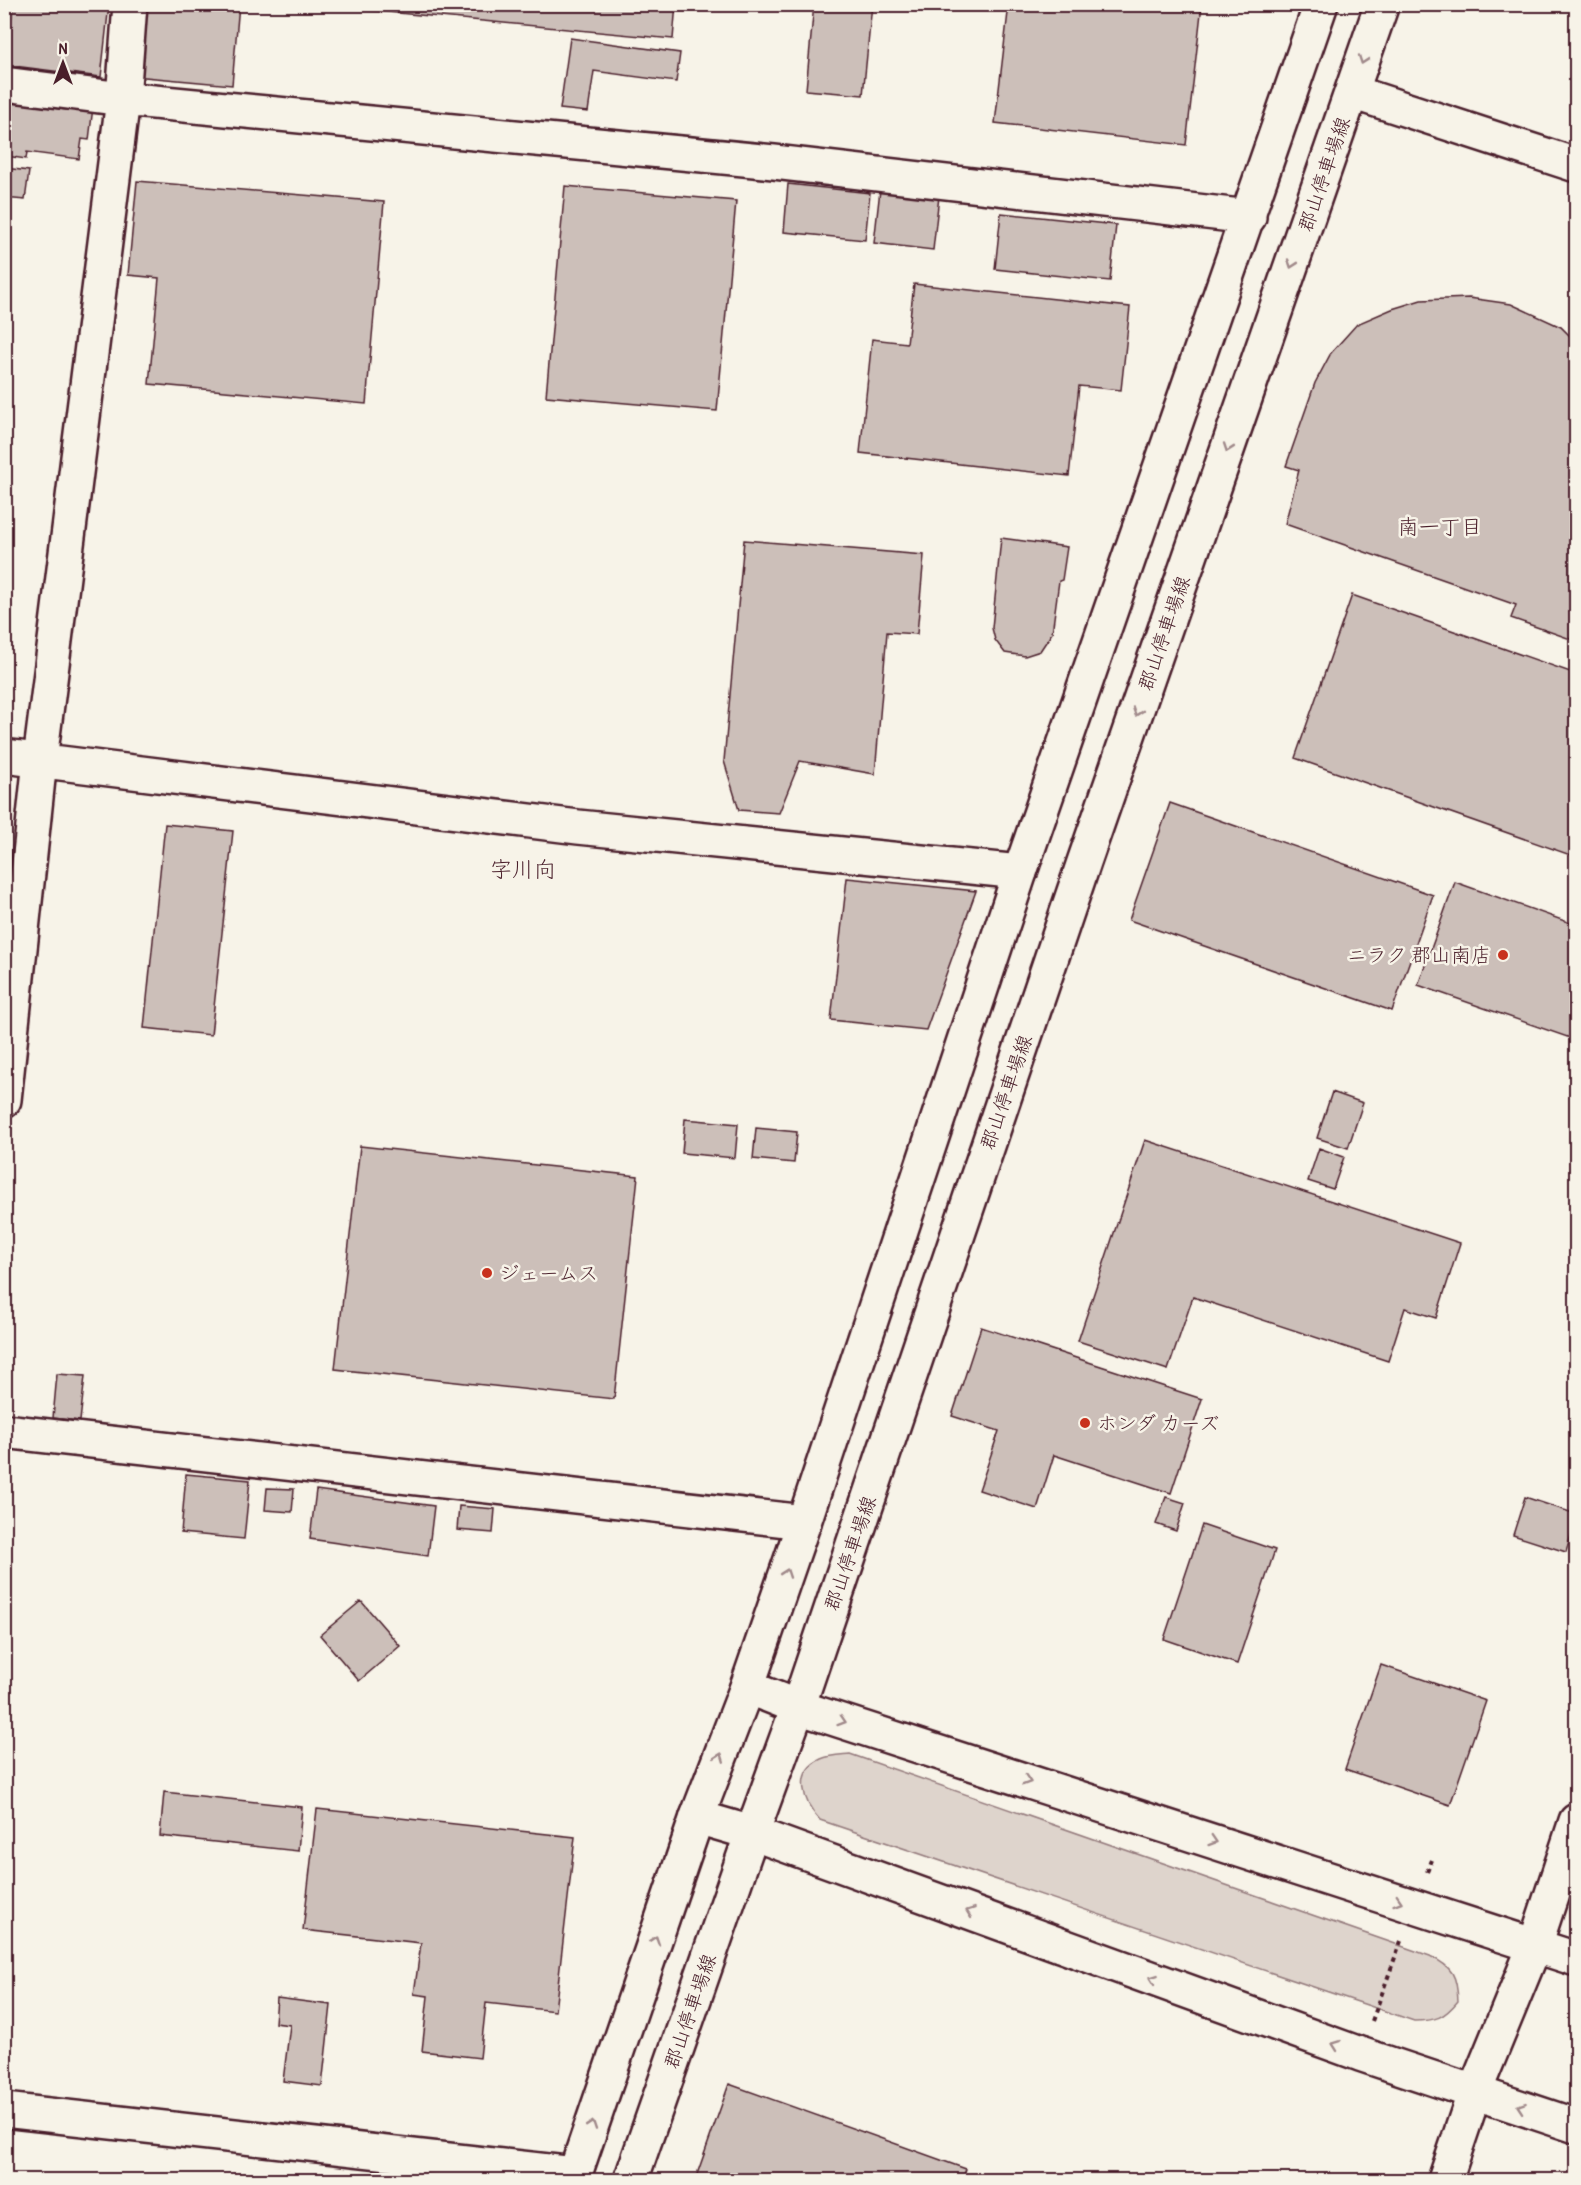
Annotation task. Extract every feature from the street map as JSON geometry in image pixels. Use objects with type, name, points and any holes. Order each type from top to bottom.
[{"type":"street","points":[[4,1100],[40,760],[123,99],[130,4]]},
{"type":"street","points":[[4,2110],[574,2177],[697,1817],[747,1687],[804,1522],[1020,872],[1321,4]]},
{"type":"street","name":"郡山停車場線","points":[[632,2181],[798,1707],[1080,873],[1382,4]]},
{"type":"street","points":[[4,84],[123,99],[774,162],[1249,217]]},
{"type":"street","points":[[1352,92],[1576,165]]},
{"type":"street","points":[[4,756],[578,827],[1020,872]]},
{"type":"street","points":[[4,1431],[804,1522]]},
{"type":"street","points":[[747,1687],[798,1707],[1576,1959]]},
{"type":"street","points":[[697,1817],[752,1833],[1360,2054],[1576,2126]]},
{"type":"street","points":[[1445,2181],[1475,2091],[1535,1945],[1576,1821]]},
{"type":"path","points":[[1360,2054],[1432,1860]]},
{"type":"shaded area","points":[[850,1754],[1430,1956],[1449,1968],[1455,1979],[1458,2001],[1439,2017],[1414,2021],[820,1820],[805,1796],[804,1779],[807,1771],[821,1759]]},
{"type":"building","points":[[13,4],[109,4],[101,77],[6,65]]},
{"type":"building","points":[[140,4],[239,4],[232,85],[134,76]]},
{"type":"building","points":[[368,4],[676,4],[673,39],[367,10]]},
{"type":"building","points":[[814,4],[872,4],[863,95],[806,90]]},
{"type":"building","points":[[1009,4],[1202,4],[1186,145],[995,123]]},
{"type":"building","points":[[570,38],[680,53],[676,82],[594,71],[588,112],[560,109]]},
{"type":"building","points":[[4,101],[66,110],[67,104],[93,107],[89,140],[82,139],[79,159],[27,152],[26,159],[6,156]]},
{"type":"building","points":[[4,168],[29,171],[25,200],[4,198]]},
{"type":"building","points":[[137,181],[384,202],[366,404],[149,384],[159,278],[128,275]]},
{"type":"building","points":[[788,184],[870,193],[865,240],[784,232]]},
{"type":"building","points":[[565,186],[736,201],[717,411],[546,396]]},
{"type":"building","points":[[880,190],[939,196],[933,250],[874,243]]},
{"type":"building","points":[[1001,213],[1116,225],[1110,281],[995,269]]},
{"type":"building","points":[[914,284],[1130,307],[1121,390],[1079,386],[1069,476],[860,453],[872,339],[907,343]]},
{"type":"building","points":[[1469,298],[1511,304],[1561,327],[1576,342],[1576,641],[1511,618],[1516,605],[1285,524],[1299,470],[1286,466],[1315,383],[1331,353],[1357,324],[1392,309],[1421,300]]},
{"type":"building","points":[[1001,538],[1067,547],[1062,580],[1059,581],[1052,633],[1040,651],[1025,656],[1005,653],[995,640],[992,628]]},
{"type":"building","points":[[744,540],[924,555],[917,634],[887,632],[875,774],[800,761],[779,813],[739,810],[724,761]]},
{"type":"building","points":[[1352,595],[1576,674],[1576,857],[1295,758]]},
{"type":"building","points":[[1170,803],[1433,895],[1392,1011],[1129,920]]},
{"type":"building","points":[[165,824],[233,831],[211,1035],[144,1028]]},
{"type":"building","points":[[847,878],[976,891],[926,1030],[831,1020]]},
{"type":"building","name":"ニラク 郡山南店","points":[[1455,882],[1576,925],[1576,1040],[1418,985]]},
{"type":"building","points":[[1332,1092],[1363,1103],[1348,1148],[1317,1138]]},
{"type":"building","points":[[685,1119],[738,1124],[735,1158],[682,1153]]},
{"type":"building","points":[[756,1128],[797,1132],[794,1163],[753,1159]]},
{"type":"building","points":[[1145,1140],[1460,1243],[1436,1318],[1405,1308],[1388,1361],[1193,1297],[1168,1370],[1078,1341]]},
{"type":"building","name":"ジェームス","points":[[360,1146],[638,1176],[614,1399],[335,1369]]},
{"type":"building","points":[[1319,1148],[1344,1157],[1333,1189],[1308,1181]]},
{"type":"building","name":"ホンダ カーズ","points":[[981,1327],[1202,1399],[1171,1493],[1054,1455],[1037,1509],[979,1490],[999,1431],[952,1416]]},
{"type":"building","points":[[57,1374],[85,1376],[80,1421],[53,1418]]},
{"type":"building","points":[[186,1474],[250,1480],[244,1539],[181,1533]]},
{"type":"building","points":[[267,1488],[294,1489],[292,1512],[265,1510]]},
{"type":"building","points":[[316,1490],[434,1506],[428,1556],[310,1539]]},
{"type":"building","points":[[1166,1497],[1185,1503],[1176,1531],[1156,1524]]},
{"type":"building","points":[[1525,1497],[1576,1514],[1566,1552],[1513,1535]]},
{"type":"building","points":[[459,1506],[495,1509],[493,1533],[457,1530]]},
{"type":"building","points":[[1202,1525],[1275,1550],[1237,1664],[1164,1639]]},
{"type":"building","points":[[361,1601],[400,1646],[359,1681],[320,1635]]},
{"type":"building","points":[[1381,1665],[1486,1701],[1450,1805],[1345,1769]]},
{"type":"building","points":[[164,1792],[302,1807],[298,1851],[160,1836]]},
{"type":"building","points":[[317,1809],[575,1837],[555,2011],[486,2003],[480,2058],[422,2051],[428,1996],[414,1994],[421,1943],[303,1930]]},
{"type":"building","points":[[277,1998],[331,2005],[322,2086],[283,2081],[290,2025],[275,2023]]},
{"type":"building","points":[[729,2084],[966,2169],[962,2180],[695,2180]]},
{"type":"place","name":"ニラク 郡山南店","points":[[1503,955]]},
{"type":"place","name":"ジェームス","points":[[487,1273]]},
{"type":"place","name":"ホンダ カーズ","points":[[1085,1423]]},
{"type":"district","name":"南一丁目","points":[[1440,527]]},
{"type":"district","name":"字川向","points":[[523,869]]}]
